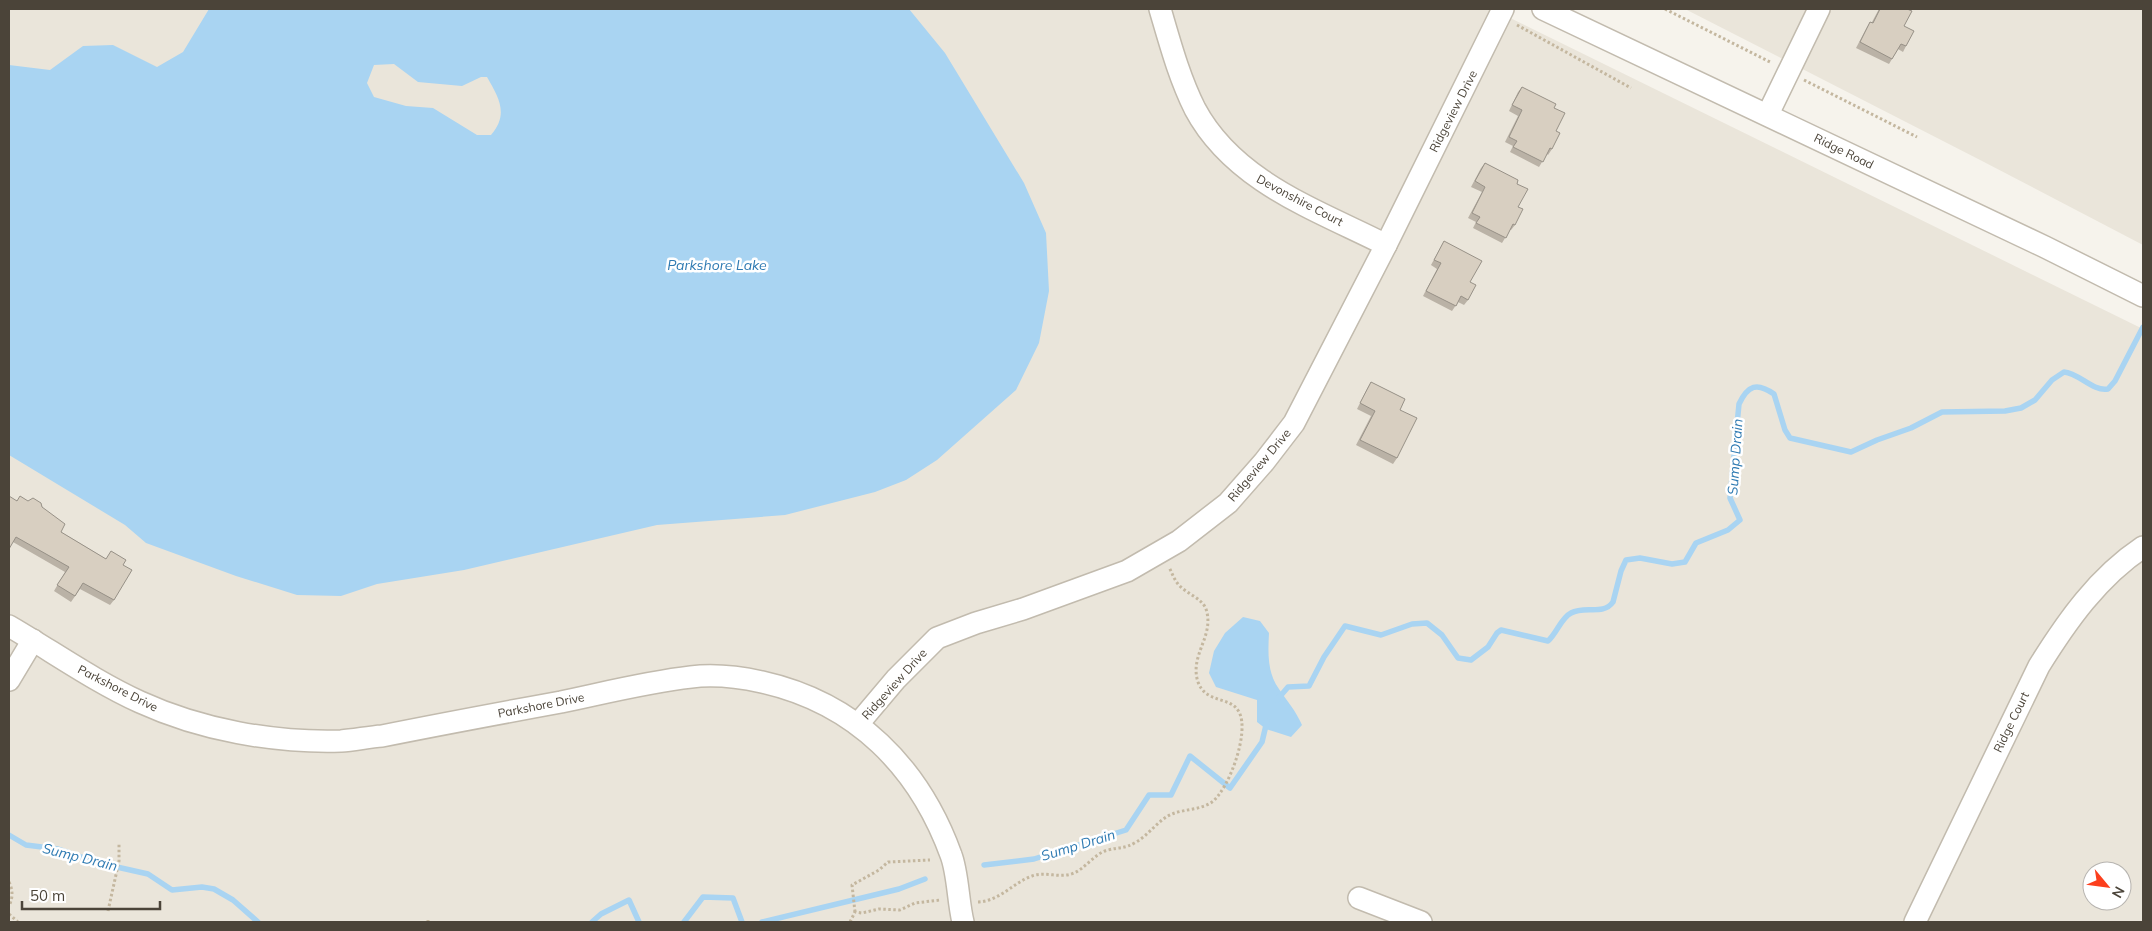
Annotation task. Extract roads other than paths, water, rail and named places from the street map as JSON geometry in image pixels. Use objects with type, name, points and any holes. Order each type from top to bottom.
[{"type":"street","name":"Devonshire Court","points":[[1160,9],[1177,68],[1187,93],[1212,135],[1236,162],[1277,190],[1386,245]]},
{"type":"street","name":"Ridge Road","points":[[1543,9],[2049,248],[2143,296]]},
{"type":"street","points":[[1768,114],[1819,9]]},
{"type":"street","name":"Ridgeview Drive","points":[[858,724],[896,678],[936,638],[976,622],[1023,609],[1127,571],[1179,541],[1228,503],[1264,462],[1294,423],[1386,245],[1502,13]]},
{"type":"street","name":"Ridge Court","points":[[1915,922],[2039,666],[2056,638],[2088,596],[2121,563],[2143,547]]},
{"type":"street","name":"Parkshore Drive","points":[[9,626],[89,674],[141,702],[182,717],[234,732],[288,738],[341,741],[382,736],[633,686],[692,677],[743,678],[792,690],[817,701],[858,724],[880,742],[921,790],[935,816],[952,858],[961,912]]},
{"type":"street","points":[[9,680],[33,640]]},
{"type":"street","points":[[1359,898],[1421,922]]},
{"type":"water","name":"Parkshore Lake","points":[[209,9],[909,9],[945,53],[1024,183],[1046,233],[1049,291],[1039,343],[1016,390],[937,460],[906,480],[875,492],[785,515],[657,525],[464,570],[377,584],[341,596],[297,595],[236,576],[146,543],[125,525],[9,455],[9,65],[50,70],[83,46],[113,45],[157,67],[183,52]],"holes":[[[394,64],[418,82],[462,86],[481,77],[487,77],[498,99],[501,113],[500,120],[491,135],[477,135],[433,108],[406,106],[374,97],[367,83],[374,65]]]},
{"type":"water","points":[[1243,617],[1260,621],[1269,633],[1269,655],[1272,676],[1302,725],[1291,737],[1266,729],[1257,722],[1257,700],[1216,687],[1209,673],[1214,651],[1225,633]]},
{"type":"waterway","name":"Sump Drain","points":[[1277,700],[1288,687],[1309,686],[1324,657],[1345,626],[1381,635],[1412,624],[1427,623],[1442,635],[1458,658],[1471,660],[1488,647],[1501,630],[1548,641],[1564,618],[1571,613],[1582,610],[1599,610],[1609,606],[1613,602],[1621,571],[1626,560],[1640,558],[1672,564],[1685,562],[1696,543],[1728,530],[1740,520],[1730,498],[1739,404],[1746,393],[1754,387],[1763,388],[1774,394],[1785,430],[1790,438],[1851,452],[1911,428],[1942,412],[2005,411],[2021,408],[2035,400],[2052,380],[2064,372],[2070,373],[2097,388],[2108,389],[2115,381],[2143,327]]},
{"type":"waterway","name":"Sump Drain","points":[[984,865],[1034,859],[1126,830],[1149,795],[1171,795],[1190,756],[1230,788],[1262,742],[1267,721]]},
{"type":"waterway","name":"Sump Drain","points":[[9,835],[26,845],[58,849],[99,863],[148,874],[172,890],[202,887],[214,889],[233,900],[258,922]]},
{"type":"waterway","name":"Sump Drain","points":[[762,922],[899,889],[925,879]]},
{"type":"waterway","name":"Sump Drain","points":[[684,922],[703,897],[733,898],[742,922]]},
{"type":"waterway","name":"Sump Drain","points":[[592,922],[601,914],[629,900],[639,922]]}]
